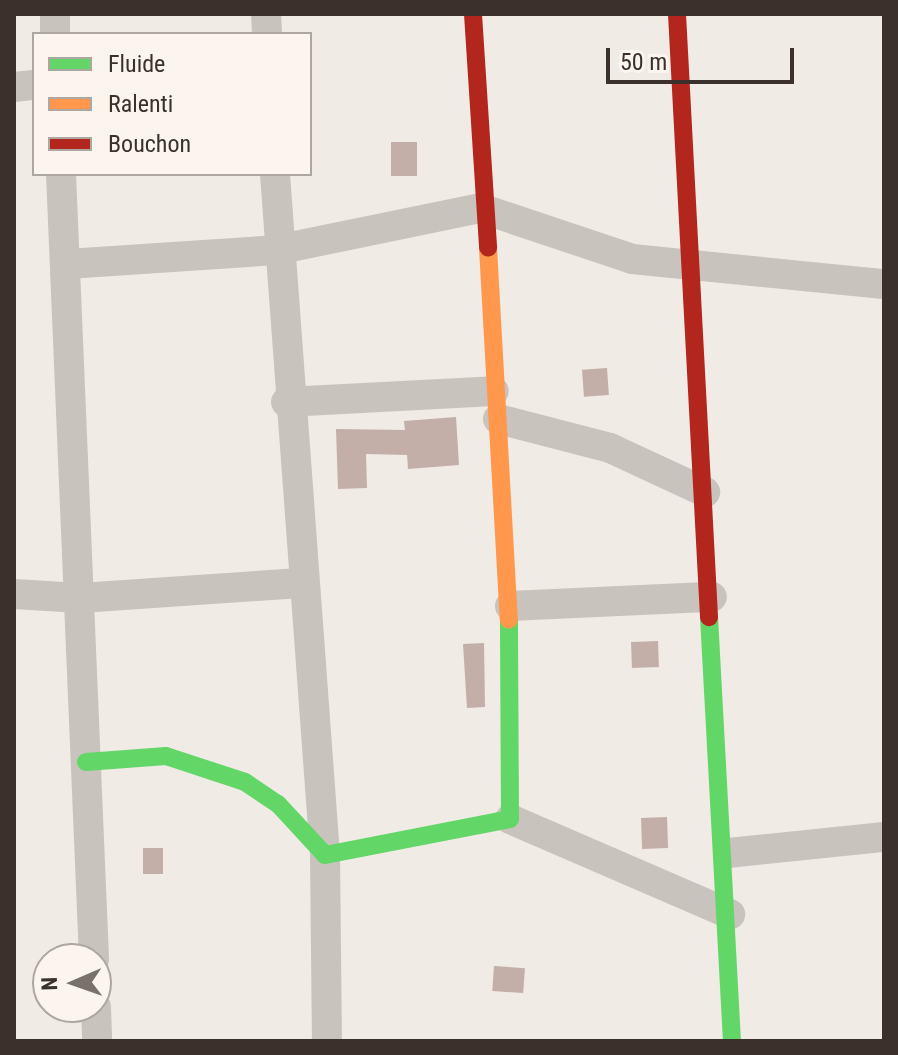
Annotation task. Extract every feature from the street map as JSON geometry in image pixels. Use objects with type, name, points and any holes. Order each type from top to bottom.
[{"type":"street","points":[[473,14],[480,208],[510,606],[510,819]]},
{"type":"street","points":[[677,14],[689,269],[728,853],[732,1041]]},
{"type":"street","points":[[61,176],[93,943]]},
{"type":"street","points":[[275,176],[276,250],[286,402],[325,855],[327,1041]]},
{"type":"street","points":[[67,264],[276,250],[480,208],[632,259],[689,269],[884,284]]},
{"type":"street","points":[[286,402],[496,405],[610,448],[705,492]]},
{"type":"street","points":[[14,594],[80,598],[300,583]]},
{"type":"street","points":[[510,606],[712,597]]},
{"type":"street","points":[[86,762],[166,756],[245,782],[278,804],[325,855]]},
{"type":"street","points":[[325,855],[510,819],[730,914]]},
{"type":"street","points":[[728,853],[884,837]]},
{"type":"building","points":[[391,142],[417,142],[417,176],[391,176]]},
{"type":"building","points":[[607,368],[609,395],[584,397],[582,370]]},
{"type":"building","points":[[456,417],[459,465],[408,469],[407,455],[366,454],[367,488],[338,489],[336,429],[405,430],[404,421]]},
{"type":"building","points":[[658,641],[659,667],[632,668],[631,642]]},
{"type":"building","points":[[484,643],[485,707],[467,708],[463,644]]},
{"type":"building","points":[[667,817],[668,848],[642,849],[641,818]]},
{"type":"building","points":[[143,848],[163,848],[163,874],[143,874]]},
{"type":"building","points":[[494,966],[525,968],[523,993],[492,991]]},
{"type":"traffic: fast","points":[[709,617],[732,1041]]},
{"type":"traffic: fast","points":[[86,762],[166,756],[245,782],[278,804],[325,855],[510,819],[509,619]]},
{"type":"traffic: slow","points":[[488,248],[509,619]]},
{"type":"traffic: jam","points":[[473,14],[488,248]]},
{"type":"traffic: jam","points":[[677,14],[709,617]]}]
